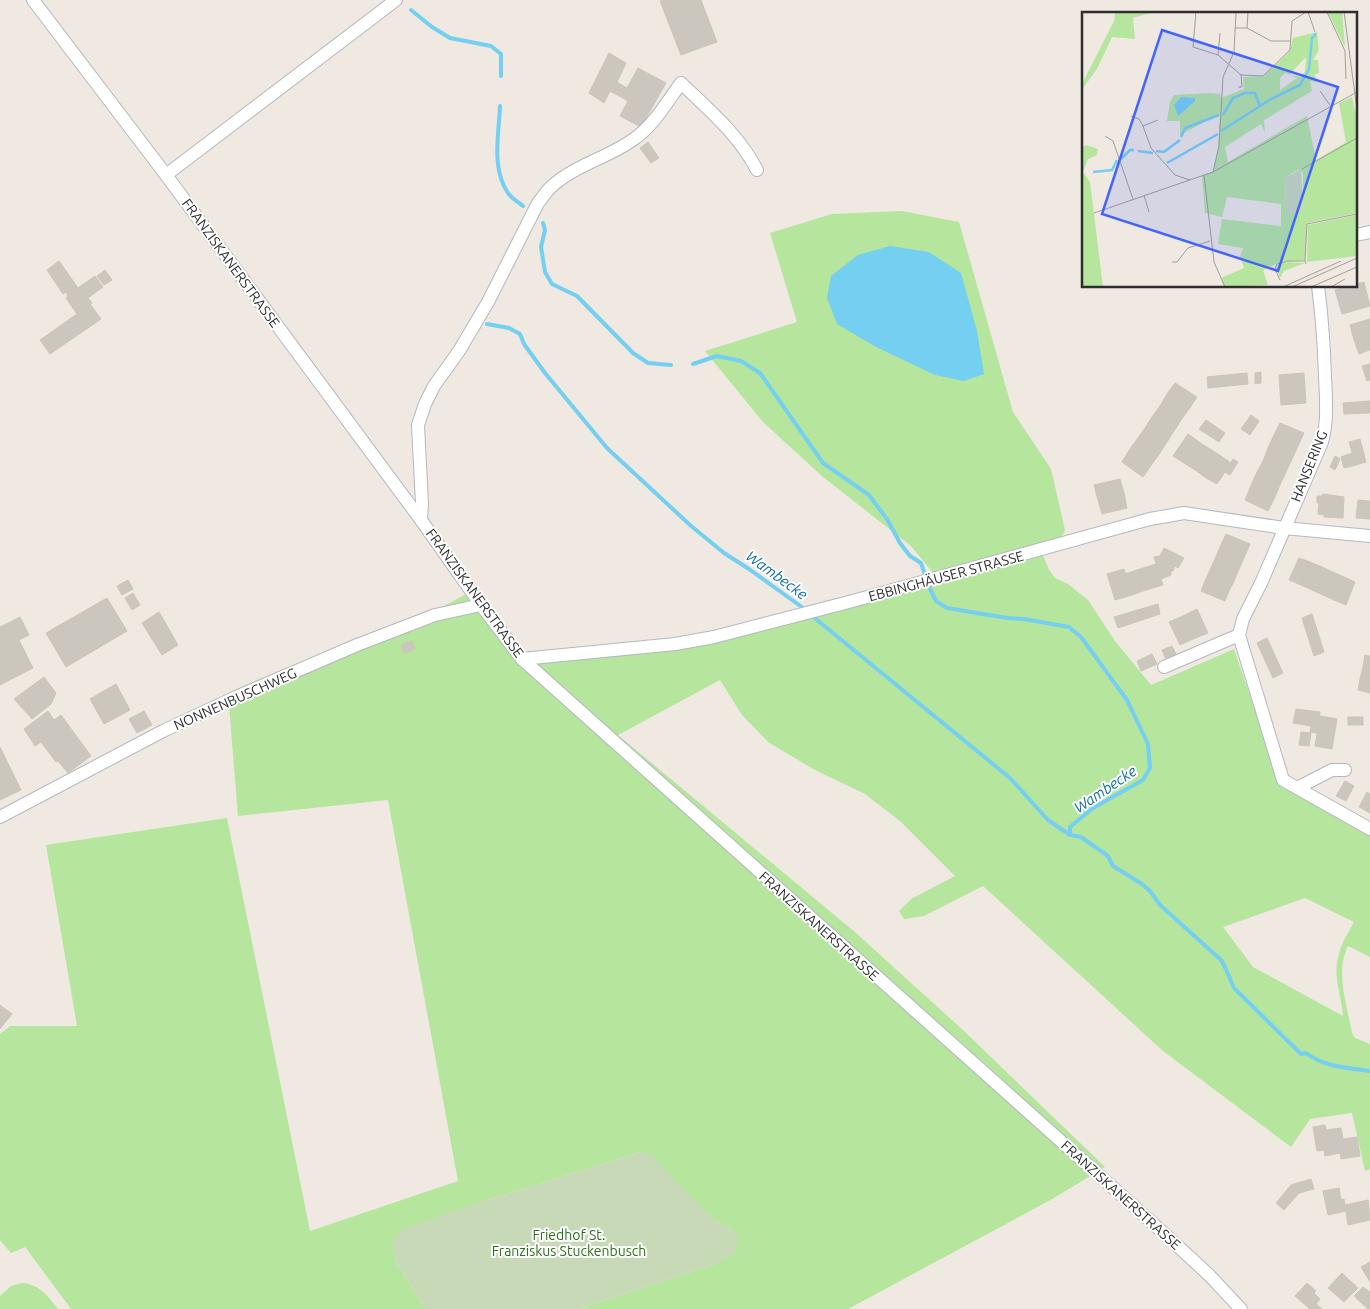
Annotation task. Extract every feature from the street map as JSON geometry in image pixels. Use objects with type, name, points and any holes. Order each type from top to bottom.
[{"type":"street","name":"FRANZISKANERSTRASSE","points":[[33,0],[166,175],[522,659],[1168,1237],[1210,1276],[1241,1309]]},
{"type":"street","points":[[166,175],[396,0]]},
{"type":"street","name":"FRANZISKANERSTRASSE","points":[[421,520],[422,504],[418,425],[425,404],[434,386],[459,351],[488,302],[538,203],[549,188],[567,174],[636,138],[652,123],[681,83],[737,138],[757,170]]},
{"type":"street","name":"HANSERING","points":[[1239,636],[1243,619],[1262,581],[1326,430],[1325,364],[1318,288]]},
{"type":"street","name":"EBBINGHÄUSER STRASSE","points":[[522,659],[675,644],[714,637],[809,613],[1150,519],[1184,513],[1284,528],[1370,536]]},
{"type":"street","name":"NONNENBUSCHWEG","points":[[0,817],[163,731],[236,697],[357,645],[435,615],[481,605]]},
{"type":"street","points":[[1164,667],[1239,636],[1283,780],[1370,829]]},
{"type":"street","points":[[1297,788],[1332,770],[1345,770]]},
{"type":"green space","points":[[902,211],[959,222],[1013,412],[1051,469],[1065,530],[1061,538],[1039,546],[1049,570],[1055,578],[1068,584],[1088,600],[1115,641],[1151,685],[1234,649],[1281,786],[1370,835],[1370,957],[1348,946],[1344,956],[1342,978],[1352,1033],[1355,1038],[1370,1044],[1370,1169],[1365,1171],[1352,1113],[1310,1119],[1291,1147],[1163,1051],[983,886],[924,916],[904,919],[899,911],[911,899],[955,876],[900,821],[865,794],[815,770],[768,742],[742,715],[720,680],[618,735],[856,933],[964,1031],[1105,1167],[1054,1198],[848,1309],[578,1309],[715,1264],[733,1231],[711,1217],[641,1152],[484,1201],[395,1261],[426,1309],[71,1309],[25,1247],[11,1253],[0,1240],[0,1034],[10,1026],[77,1026],[46,845],[227,818],[310,1231],[458,1181],[388,800],[238,816],[228,693],[300,662],[426,614],[452,602],[477,587],[526,653],[698,637],[934,574],[911,546],[823,477],[763,422],[705,351],[797,322],[770,233],[832,214]],"holes":[[[1305,898],[1354,922],[1340,948],[1337,965],[1337,980],[1343,1016],[1253,967],[1223,927]]]},
{"type":"green space","name":"Friedhof St. Franziskus Stuckenbusch","points":[[641,1152],[650,1154],[711,1217],[733,1231],[739,1241],[733,1254],[715,1264],[578,1309],[426,1309],[395,1261],[392,1242],[402,1229],[484,1201]]},
{"type":"green space","points":[[22,1283],[38,1288],[47,1295],[58,1309],[0,1309],[0,1296],[11,1286]]},
{"type":"water","points":[[890,246],[929,252],[961,273],[977,331],[984,374],[964,381],[935,375],[876,347],[837,324],[827,298],[831,276],[858,255]]},
{"type":"building","points":[[701,0],[717,42],[681,55],[660,1]]},
{"type":"building","points":[[609,53],[626,63],[617,82],[627,88],[638,68],[666,83],[641,127],[620,116],[628,101],[610,91],[604,103],[589,93]]},
{"type":"building","points":[[648,142],[659,158],[651,163],[640,148]]},
{"type":"building","points":[[59,261],[78,288],[95,276],[103,287],[88,298],[101,319],[50,354],[40,340],[77,314],[66,298],[68,296],[66,292],[63,294],[47,270]]},
{"type":"building","points":[[105,270],[112,280],[104,285],[97,276]]},
{"type":"building","points":[[1364,282],[1370,306],[1356,310],[1350,288],[1358,288],[1358,284]]},
{"type":"building","points":[[1350,288],[1356,310],[1342,314],[1335,290]]},
{"type":"building","points":[[1370,319],[1370,335],[1354,340],[1350,325]]},
{"type":"building","points":[[1370,335],[1370,350],[1359,354],[1354,340]]},
{"type":"building","points":[[1370,364],[1370,380],[1367,381],[1362,366]]},
{"type":"building","points":[[1261,372],[1261,383],[1255,384],[1255,373]]},
{"type":"building","points":[[1247,373],[1248,384],[1208,388],[1207,377]]},
{"type":"building","points":[[1304,373],[1305,388],[1280,390],[1279,375]]},
{"type":"building","points":[[1175,383],[1197,397],[1189,409],[1167,394]]},
{"type":"building","points":[[1305,388],[1306,403],[1281,405],[1280,390]]},
{"type":"building","points":[[1167,394],[1189,409],[1181,420],[1160,406]]},
{"type":"building","points":[[1370,401],[1370,413],[1344,414],[1343,403]]},
{"type":"building","points":[[1160,406],[1181,420],[1174,431],[1152,417]]},
{"type":"building","points":[[1251,415],[1259,421],[1250,435],[1241,429]]},
{"type":"building","points":[[1152,417],[1174,431],[1167,442],[1145,428]]},
{"type":"building","points":[[1206,420],[1225,433],[1219,442],[1199,429]]},
{"type":"building","points":[[1280,423],[1304,433],[1298,446],[1274,435]]},
{"type":"building","points":[[1145,428],[1167,442],[1160,453],[1138,438]]},
{"type":"building","points":[[1188,434],[1199,442],[1184,463],[1173,456]]},
{"type":"building","points":[[1274,435],[1298,446],[1292,459],[1268,448]]},
{"type":"building","points":[[1138,438],[1160,453],[1152,464],[1130,449]]},
{"type":"building","points":[[1360,439],[1366,462],[1356,465],[1349,442]]},
{"type":"building","points":[[1199,442],[1210,449],[1195,470],[1184,463]]},
{"type":"building","points":[[1268,448],[1292,459],[1286,472],[1263,461]]},
{"type":"building","points":[[1130,449],[1152,464],[1143,477],[1122,462]]},
{"type":"building","points":[[1210,449],[1221,456],[1206,478],[1195,470]]},
{"type":"building","points":[[1352,453],[1356,465],[1344,468],[1341,457]]},
{"type":"building","points":[[1221,456],[1231,463],[1233,459],[1238,462],[1230,475],[1225,472],[1217,484],[1206,478]]},
{"type":"building","points":[[1335,456],[1340,459],[1335,470],[1330,467]]},
{"type":"building","points":[[1263,461],[1286,472],[1280,485],[1256,474]]},
{"type":"building","points":[[1256,474],[1280,485],[1274,499],[1250,488]]},
{"type":"building","points":[[1120,479],[1124,493],[1098,500],[1094,485]]},
{"type":"building","points":[[1250,488],[1274,499],[1268,511],[1245,500]]},
{"type":"building","points":[[1124,493],[1127,508],[1102,514],[1098,500]]},
{"type":"building","points":[[1323,494],[1344,497],[1343,518],[1324,517],[1324,515],[1318,514],[1319,503],[1317,503],[1317,496],[1322,496]]},
{"type":"building","points":[[1358,500],[1370,501],[1370,519],[1356,518]]},
{"type":"building","points":[[1226,534],[1250,544],[1244,558],[1220,547]]},
{"type":"building","points":[[1220,547],[1244,558],[1239,569],[1215,559]]},
{"type":"building","points":[[1164,548],[1184,558],[1178,568],[1175,566],[1173,571],[1171,571],[1171,575],[1161,579],[1154,557],[1160,556]]},
{"type":"building","points":[[1299,558],[1310,562],[1301,585],[1289,580]]},
{"type":"building","points":[[1215,559],[1239,569],[1234,581],[1210,570]]},
{"type":"building","points":[[1310,562],[1322,567],[1312,590],[1301,585]]},
{"type":"building","points":[[1156,564],[1163,585],[1146,590],[1140,569]]},
{"type":"building","points":[[1322,567],[1333,572],[1323,595],[1312,590]]},
{"type":"building","points":[[1124,569],[1132,595],[1115,600],[1107,574]]},
{"type":"building","points":[[1140,569],[1146,590],[1132,595],[1125,574]]},
{"type":"building","points":[[1210,570],[1234,581],[1229,591],[1205,581]]},
{"type":"building","points":[[1333,572],[1344,577],[1334,600],[1323,595]]},
{"type":"building","points":[[1344,577],[1355,582],[1346,605],[1334,600]]},
{"type":"building","points":[[128,580],[133,589],[122,595],[117,586]]},
{"type":"building","points":[[1205,581],[1229,591],[1225,601],[1201,591]]},
{"type":"building","points":[[133,593],[140,605],[132,610],[125,598]]},
{"type":"building","points":[[107,598],[127,631],[66,667],[46,633]]},
{"type":"building","points":[[1158,604],[1160,614],[1118,628],[1114,617]]},
{"type":"building","points":[[1197,609],[1208,633],[1193,639],[1183,616]]},
{"type":"building","points":[[159,612],[178,645],[162,655],[142,623]]},
{"type":"building","points":[[1312,614],[1324,652],[1314,656],[1302,618]]},
{"type":"building","points":[[1183,616],[1193,639],[1180,645],[1169,622]]},
{"type":"building","points":[[20,617],[29,635],[19,640],[33,668],[0,685],[0,627]]},
{"type":"building","points":[[1267,638],[1283,673],[1273,678],[1257,643]]},
{"type":"building","points":[[412,641],[415,649],[404,653],[401,645]]},
{"type":"building","points":[[1172,646],[1177,656],[1166,660],[1162,650]]},
{"type":"building","points":[[1152,654],[1157,664],[1141,671],[1137,661]]},
{"type":"building","points":[[1365,655],[1370,656],[1370,668],[1363,667]]},
{"type":"building","points":[[1363,667],[1370,668],[1370,681],[1360,679]]},
{"type":"building","points":[[44,677],[56,693],[51,704],[32,719],[14,699]]},
{"type":"building","points":[[1360,679],[1370,681],[1370,693],[1358,690]]},
{"type":"building","points":[[116,684],[130,710],[104,724],[90,699]]},
{"type":"building","points":[[1296,709],[1320,712],[1317,733],[1310,732],[1311,726],[1293,723]]},
{"type":"building","points":[[48,711],[54,720],[61,715],[91,756],[68,773],[58,761],[56,762],[41,742],[35,746],[24,729]]},
{"type":"building","points":[[144,711],[152,725],[137,733],[129,719]]},
{"type":"building","points":[[1320,716],[1337,719],[1332,749],[1315,746]]},
{"type":"building","points":[[1348,717],[1363,717],[1363,725],[1348,725]]},
{"type":"building","points":[[1301,732],[1311,733],[1309,746],[1299,745]]},
{"type":"building","points":[[0,747],[21,790],[0,800]]},
{"type":"building","points":[[1345,781],[1354,786],[1346,801],[1336,796]]},
{"type":"building","points":[[1367,792],[1370,794],[1370,813],[1359,807]]},
{"type":"building","points":[[0,1005],[12,1014],[0,1029]]},
{"type":"building","points":[[1325,1125],[1326,1130],[1341,1128],[1343,1139],[1357,1137],[1360,1156],[1341,1159],[1340,1153],[1325,1156],[1324,1150],[1317,1151],[1313,1127]]},
{"type":"building","points":[[1311,1179],[1314,1189],[1299,1193],[1284,1210],[1276,1203],[1291,1185]]},
{"type":"building","points":[[1339,1188],[1341,1200],[1344,1199],[1345,1205],[1368,1200],[1370,1220],[1348,1225],[1346,1211],[1328,1215],[1323,1191]]},
{"type":"building","points":[[1370,1262],[1370,1282],[1361,1267]]},
{"type":"building","points":[[1342,1273],[1358,1288],[1344,1302],[1328,1288]]},
{"type":"building","points":[[1307,1283],[1316,1291],[1314,1293],[1320,1299],[1316,1304],[1322,1309],[1308,1309],[1295,1296]]},
{"type":"building","points":[[1363,1287],[1370,1292],[1370,1309],[1354,1296]]},
{"type":"waterway","name":"Wambecke","points":[[411,10],[432,27],[450,38],[491,46],[501,54],[501,76]]},
{"type":"waterway","name":"Wambecke","points":[[500,106],[497,151],[499,173],[508,193],[523,206]]},
{"type":"waterway","name":"Wambecke","points":[[543,223],[545,230],[541,247],[545,272],[552,284],[577,296],[633,353],[648,363],[671,365]]},
{"type":"waterway","name":"Wambecke","points":[[487,324],[509,328],[520,334],[524,344],[545,373],[607,448],[690,525],[724,553],[806,610]]},
{"type":"waterway","name":"Wambecke","points":[[693,364],[717,356],[741,361],[760,373],[823,463],[869,495],[887,519],[900,543],[910,556],[921,563],[936,601],[947,608],[1069,627],[1081,637],[1127,700],[1148,744],[1150,768],[1143,780],[1093,808],[1070,827],[1070,835]]},
{"type":"waterway","name":"Wambecke","points":[[811,615],[1010,778],[1048,820],[1070,835],[1081,837],[1108,856],[1113,866],[1150,891],[1160,905],[1221,960],[1234,988],[1301,1054],[1306,1053],[1313,1058],[1336,1066],[1370,1071]]}]
